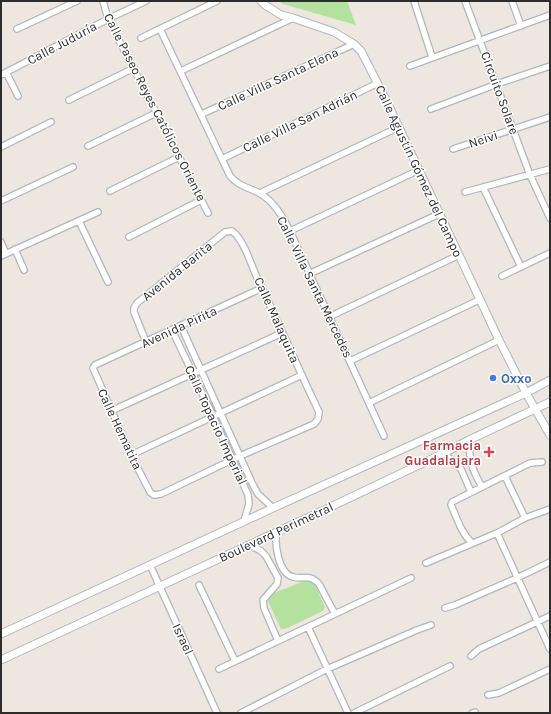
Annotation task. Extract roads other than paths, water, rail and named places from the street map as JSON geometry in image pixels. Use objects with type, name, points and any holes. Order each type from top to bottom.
[{"type":"street","points":[[17,29],[77,1]]},
{"type":"street","name":"Calle Paseo Reyes Católicos Oriente","points":[[103,1],[108,19],[208,213]]},
{"type":"street","name":"Calle Juduría","points":[[4,73],[146,1]]},
{"type":"street","points":[[141,38],[217,1]]},
{"type":"street","name":"Calle Agustín Gómez del Campo","points":[[261,1],[281,16],[293,18],[334,32],[354,44],[361,51],[399,126],[479,300],[526,393],[550,435]]},
{"type":"street","points":[[414,1],[432,57]]},
{"type":"street","points":[[410,66],[480,40],[465,1]]},
{"type":"street","points":[[512,1],[520,26]]},
{"type":"street","name":"Circuito Solare","points":[[550,15],[480,40],[530,175],[550,218]]},
{"type":"street","points":[[181,70],[293,18]]},
{"type":"street","name":"Calle Villa Santa Mercedes","points":[[160,28],[222,159],[235,182],[260,193],[274,205],[290,231],[384,436]]},
{"type":"street","name":"Calle Villa Santa Elena","points":[[202,114],[354,44]]},
{"type":"street","points":[[431,109],[550,66]]},
{"type":"street","points":[[69,100],[134,68]]},
{"type":"street","points":[[4,73],[18,96]]},
{"type":"street","name":"Calle Villa San Adrián","points":[[222,159],[378,83]]},
{"type":"street","points":[[88,146],[156,113]]},
{"type":"street","name":"Neivi","points":[[452,149],[550,117]]},
{"type":"street","points":[[1,146],[51,122]]},
{"type":"street","points":[[260,193],[399,126]]},
{"type":"street","points":[[110,191],[179,157]]},
{"type":"street","points":[[1,201],[73,167]]},
{"type":"street","points":[[466,192],[550,169]]},
{"type":"street","points":[[290,231],[419,170]]},
{"type":"street","points":[[483,187],[521,266]]},
{"type":"street","points":[[129,237],[201,200]]},
{"type":"street","points":[[1,242],[3,255],[98,212]]},
{"type":"street","points":[[309,274],[439,214]]},
{"type":"street","points":[[79,221],[108,282]]},
{"type":"street","name":"Calle Malaquita","points":[[232,231],[239,238],[319,412],[318,419],[314,424],[240,456]]},
{"type":"street","name":"Avenida Barita","points":[[146,342],[134,312],[134,308],[137,303],[225,232],[232,231]]},
{"type":"street","points":[[15,249],[24,270]]},
{"type":"street","points":[[502,276],[550,253]]},
{"type":"street","points":[[329,317],[459,255]]},
{"type":"street","name":"Avenida Pirita","points":[[95,365],[262,288]]},
{"type":"street","points":[[350,361],[479,300]]},
{"type":"street","name":"Calle Topacio Imperial","points":[[181,326],[256,491],[263,500],[273,508]]},
{"type":"street","name":"Calle Topacio Imperial","points":[[172,330],[213,416],[248,495],[249,504],[244,521]]},
{"type":"street","points":[[111,411],[193,375],[282,333]]},
{"type":"street","points":[[369,403],[499,340]]},
{"type":"street","name":"Calle Hematita","points":[[95,365],[94,370],[111,411],[131,455],[150,492],[154,495],[161,494],[232,460]]},
{"type":"street","points":[[131,455],[220,412],[302,375]]},
{"type":"street","name":"Boulevard Perimetral","points":[[1,634],[244,521],[526,393],[550,380]]},
{"type":"street","name":"Boulevard Perimetral","points":[[1,660],[444,454],[469,440],[550,402]]},
{"type":"street","points":[[469,440],[469,454],[472,468],[482,487]]},
{"type":"street","points":[[444,454],[461,469],[471,492]]},
{"type":"street","points":[[232,460],[240,456]]},
{"type":"street","points":[[472,543],[466,538],[463,532],[451,505],[452,502],[530,463],[542,462]]},
{"type":"street","points":[[463,473],[472,468]]},
{"type":"street","points":[[505,476],[525,518]]},
{"type":"street","points":[[242,481],[249,477]]},
{"type":"street","points":[[248,495],[256,491]]},
{"type":"street","points":[[426,563],[497,533],[525,518],[550,509]]},
{"type":"street","points":[[276,532],[276,550],[287,574],[293,577],[308,577],[315,579],[335,614]]},
{"type":"street","points":[[497,533],[550,649]]},
{"type":"street","points":[[250,545],[266,556],[278,578],[277,584],[263,600],[264,608],[278,641]]},
{"type":"street","points":[[272,566],[281,562]]},
{"type":"street","points":[[445,608],[517,578],[550,562]]},
{"type":"street","name":"Israel","points":[[150,565],[158,586],[217,713]]},
{"type":"street","points":[[218,669],[412,578]]},
{"type":"street","points":[[199,585],[235,661]]},
{"type":"street","points":[[471,656],[479,649],[550,616]]},
{"type":"street","points":[[241,713],[327,669],[431,625]]},
{"type":"street","points":[[308,627],[348,713]]},
{"type":"street","points":[[354,713],[450,666]]},
{"type":"street","points":[[488,695],[498,693],[550,670]]},
{"type":"place","name":"Oxxo","points":[[493,378]]},
{"type":"place","name":"Farmacia Guadalajara","points":[[489,452]]}]
